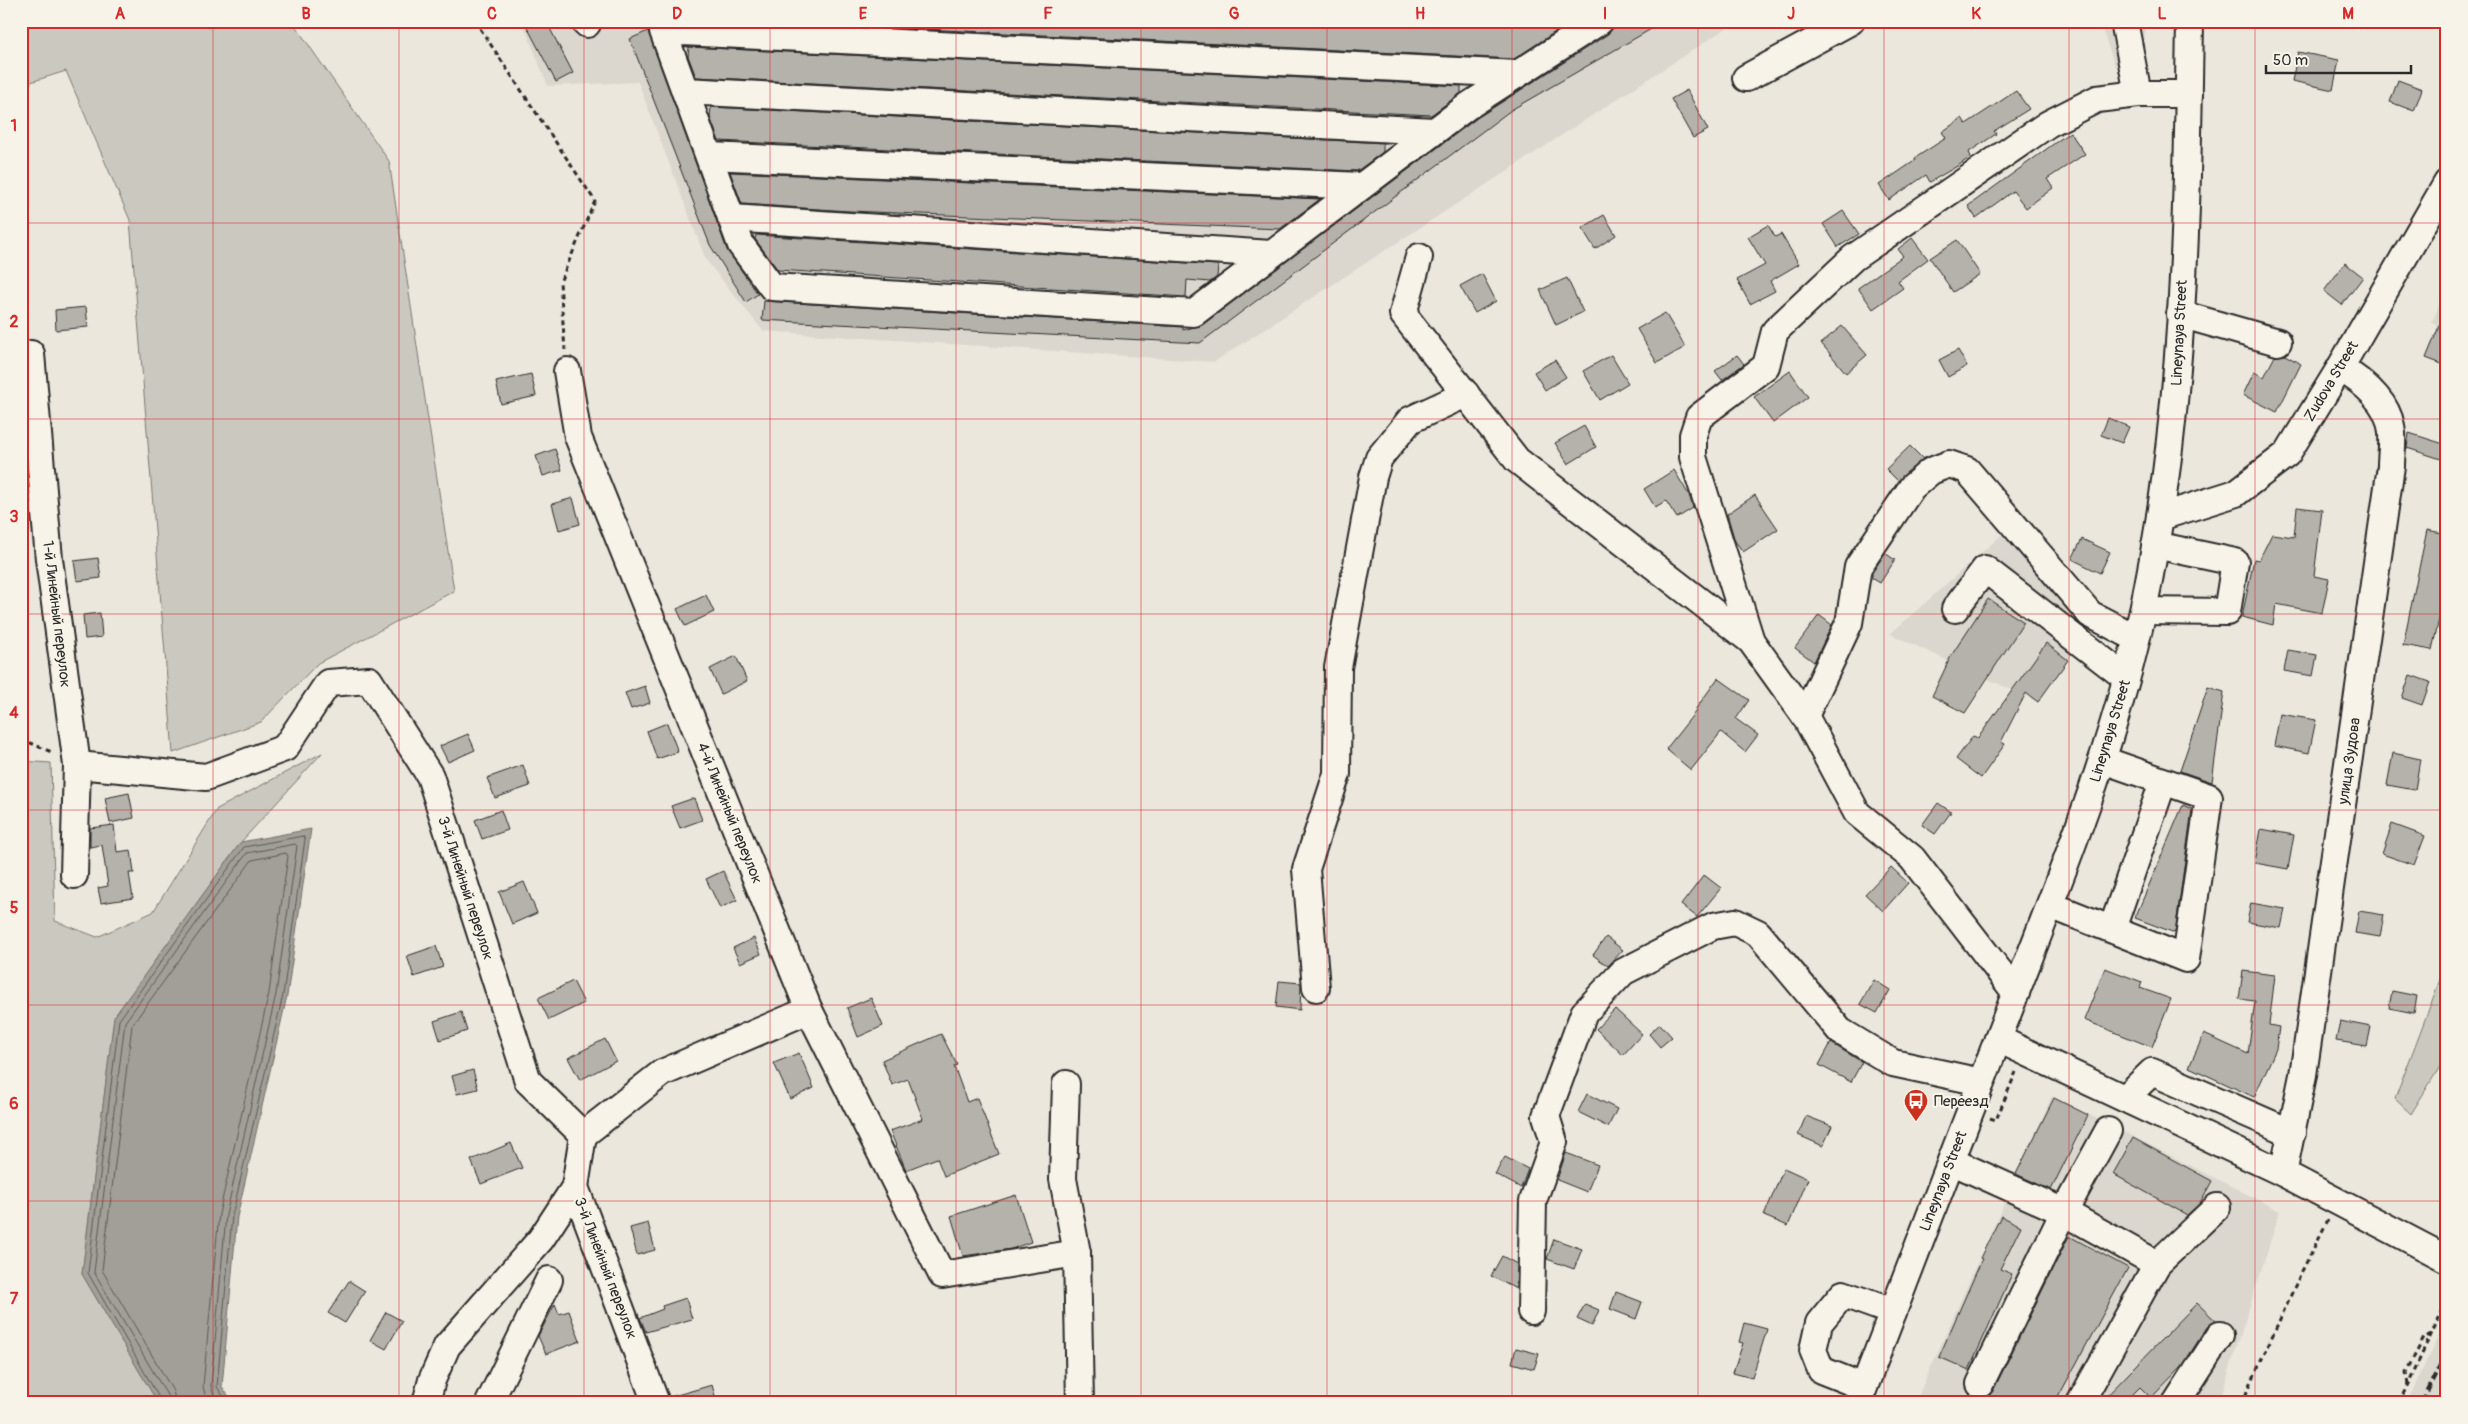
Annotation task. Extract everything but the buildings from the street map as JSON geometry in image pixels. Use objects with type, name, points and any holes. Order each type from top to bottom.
[{"type":"street","points":[[1517,74],[662,31],[741,245],[772,287],[1194,313],[1468,106],[1600,21]]},
{"type":"street","points":[[1746,78],[1851,21]]},
{"type":"street","points":[[2124,21],[2138,94]]},
{"type":"street","name":"Lineynaya Street","points":[[1861,1395],[2050,905],[2103,760],[2143,610],[2160,517],[2176,391],[2189,94],[2190,21]]},
{"type":"street","points":[[685,92],[1434,131]]},
{"type":"street","points":[[1751,641],[1693,457],[1693,435],[1699,417],[1766,366],[1775,331],[1853,258],[2048,124],[2097,99],[2138,94],[2189,94]]},
{"type":"street","points":[[709,156],[1361,186]]},
{"type":"street","name":"Zudova Street","points":[[2160,517],[2236,493],[2287,454],[2340,368],[2447,183]]},
{"type":"street","points":[[731,218],[1271,254]]},
{"type":"street","points":[[1419,257],[1403,314],[1517,460],[1751,641],[1805,716],[1856,813],[1912,858],[2016,993]]},
{"type":"street","points":[[2180,314],[2278,342]]},
{"type":"street","name":"1-й Линейный переулок","points":[[31,354],[49,558],[77,765],[74,875]]},
{"type":"street","name":"улица Зудова","points":[[2284,1173],[2325,928],[2391,466],[2392,427],[2384,407],[2370,390],[2340,368]]},
{"type":"street","name":"4-й Линейный переулок","points":[[567,371],[578,437],[809,1010],[942,1275],[1078,1252]]},
{"type":"street","points":[[1316,988],[1306,869],[1337,774],[1338,668],[1373,477],[1379,458],[1410,420],[1466,394]]},
{"type":"street","points":[[1805,716],[1849,623],[1858,567],[1912,487],[1931,470],[1949,464],[1967,470],[2090,614],[2136,638]]},
{"type":"street","points":[[2143,610],[2227,612],[2235,562],[2155,545]]},
{"type":"street","points":[[1955,609],[1985,569],[2126,678]]},
{"type":"street","name":"3-й Линейный переулок","points":[[77,765],[206,776],[285,748],[328,683],[369,680],[430,776],[528,1081],[583,1135],[575,1187],[656,1403]]},
{"type":"street","points":[[2050,905],[2186,959],[2209,797],[2103,760]]},
{"type":"street","points":[[2112,929],[2163,782]]},
{"type":"street","points":[[1531,1311],[1533,1201],[1554,1142],[1546,1116],[1584,1013],[1623,972],[1713,926],[1735,922],[1758,933],[1840,1031],[1893,1063],[1981,1082]]},
{"type":"street","points":[[583,1135],[662,1073],[809,1010]]},
{"type":"street","points":[[1998,1039],[2284,1173],[2339,1200],[2447,1259]]},
{"type":"street","points":[[2125,1098],[2152,1072],[2292,1133]]},
{"type":"street","points":[[1066,1084],[1063,1179],[1078,1252],[1080,1403]]},
{"type":"street","points":[[1980,1384],[2064,1212],[2108,1131]]},
{"type":"street","points":[[1951,1161],[2064,1212],[2158,1264]]},
{"type":"street","points":[[426,1403],[432,1380],[447,1346],[542,1239],[575,1187]]},
{"type":"street","points":[[2080,1403],[2158,1264],[2217,1207]]},
{"type":"street","points":[[489,1403],[550,1280]]},
{"type":"street","points":[[1861,1395],[1821,1370],[1813,1350],[1819,1323],[1843,1294],[1893,1312]]},
{"type":"street","points":[[2176,1403],[2220,1335]]},
{"type":"path","points":[[475,21],[595,202],[560,282],[567,371]]},
{"type":"path","points":[[21,739],[77,765]]},
{"type":"path","points":[[2242,1403],[2300,1275],[2339,1200]]},
{"type":"path","points":[[2399,1403],[2447,1301]]},
{"type":"path","points":[[2408,1384],[2406,1372],[2424,1338],[2433,1333]]},
{"type":"shaded area","points":[[21,21],[292,21],[389,161],[454,591],[318,663],[261,722],[173,753],[130,220],[66,71],[21,85]]},
{"type":"shaded area","points":[[522,21],[1737,21],[1214,362],[763,331],[706,260],[638,82],[548,86]]},
{"type":"shaded area","points":[[2099,21],[2148,21],[2141,54],[2115,66]]},
{"type":"shaded area","points":[[2447,284],[2447,328],[2432,323]]},
{"type":"shaded area","points":[[2007,530],[2087,623],[2068,660],[2038,702],[1890,634]]},
{"type":"shaded area","points":[[322,753],[241,842],[114,1017],[82,1274],[158,1403],[21,1403],[21,761],[51,763],[55,921],[97,937],[153,912],[217,809]]},
{"type":"shaded area","points":[[2447,961],[2447,1055],[2411,1114],[2395,1099]]},
{"type":"shaded area","points":[[2052,1096],[2280,1211],[2219,1403],[1915,1403]]},
{"type":"shaded area","points":[[2447,1317],[2447,1403],[2406,1403],[2413,1390]]},
{"type":"water","points":[[311,829],[287,996],[237,1217],[222,1387],[234,1403],[158,1403],[82,1274],[114,1017],[241,842]]},
{"type":"railway","points":[[2422,1403],[2447,1353]]},
{"type":"railway","points":[[2439,1403],[2447,1386]]},
{"type":"place","name":"Переезд","points":[[1916,1122]]}]
